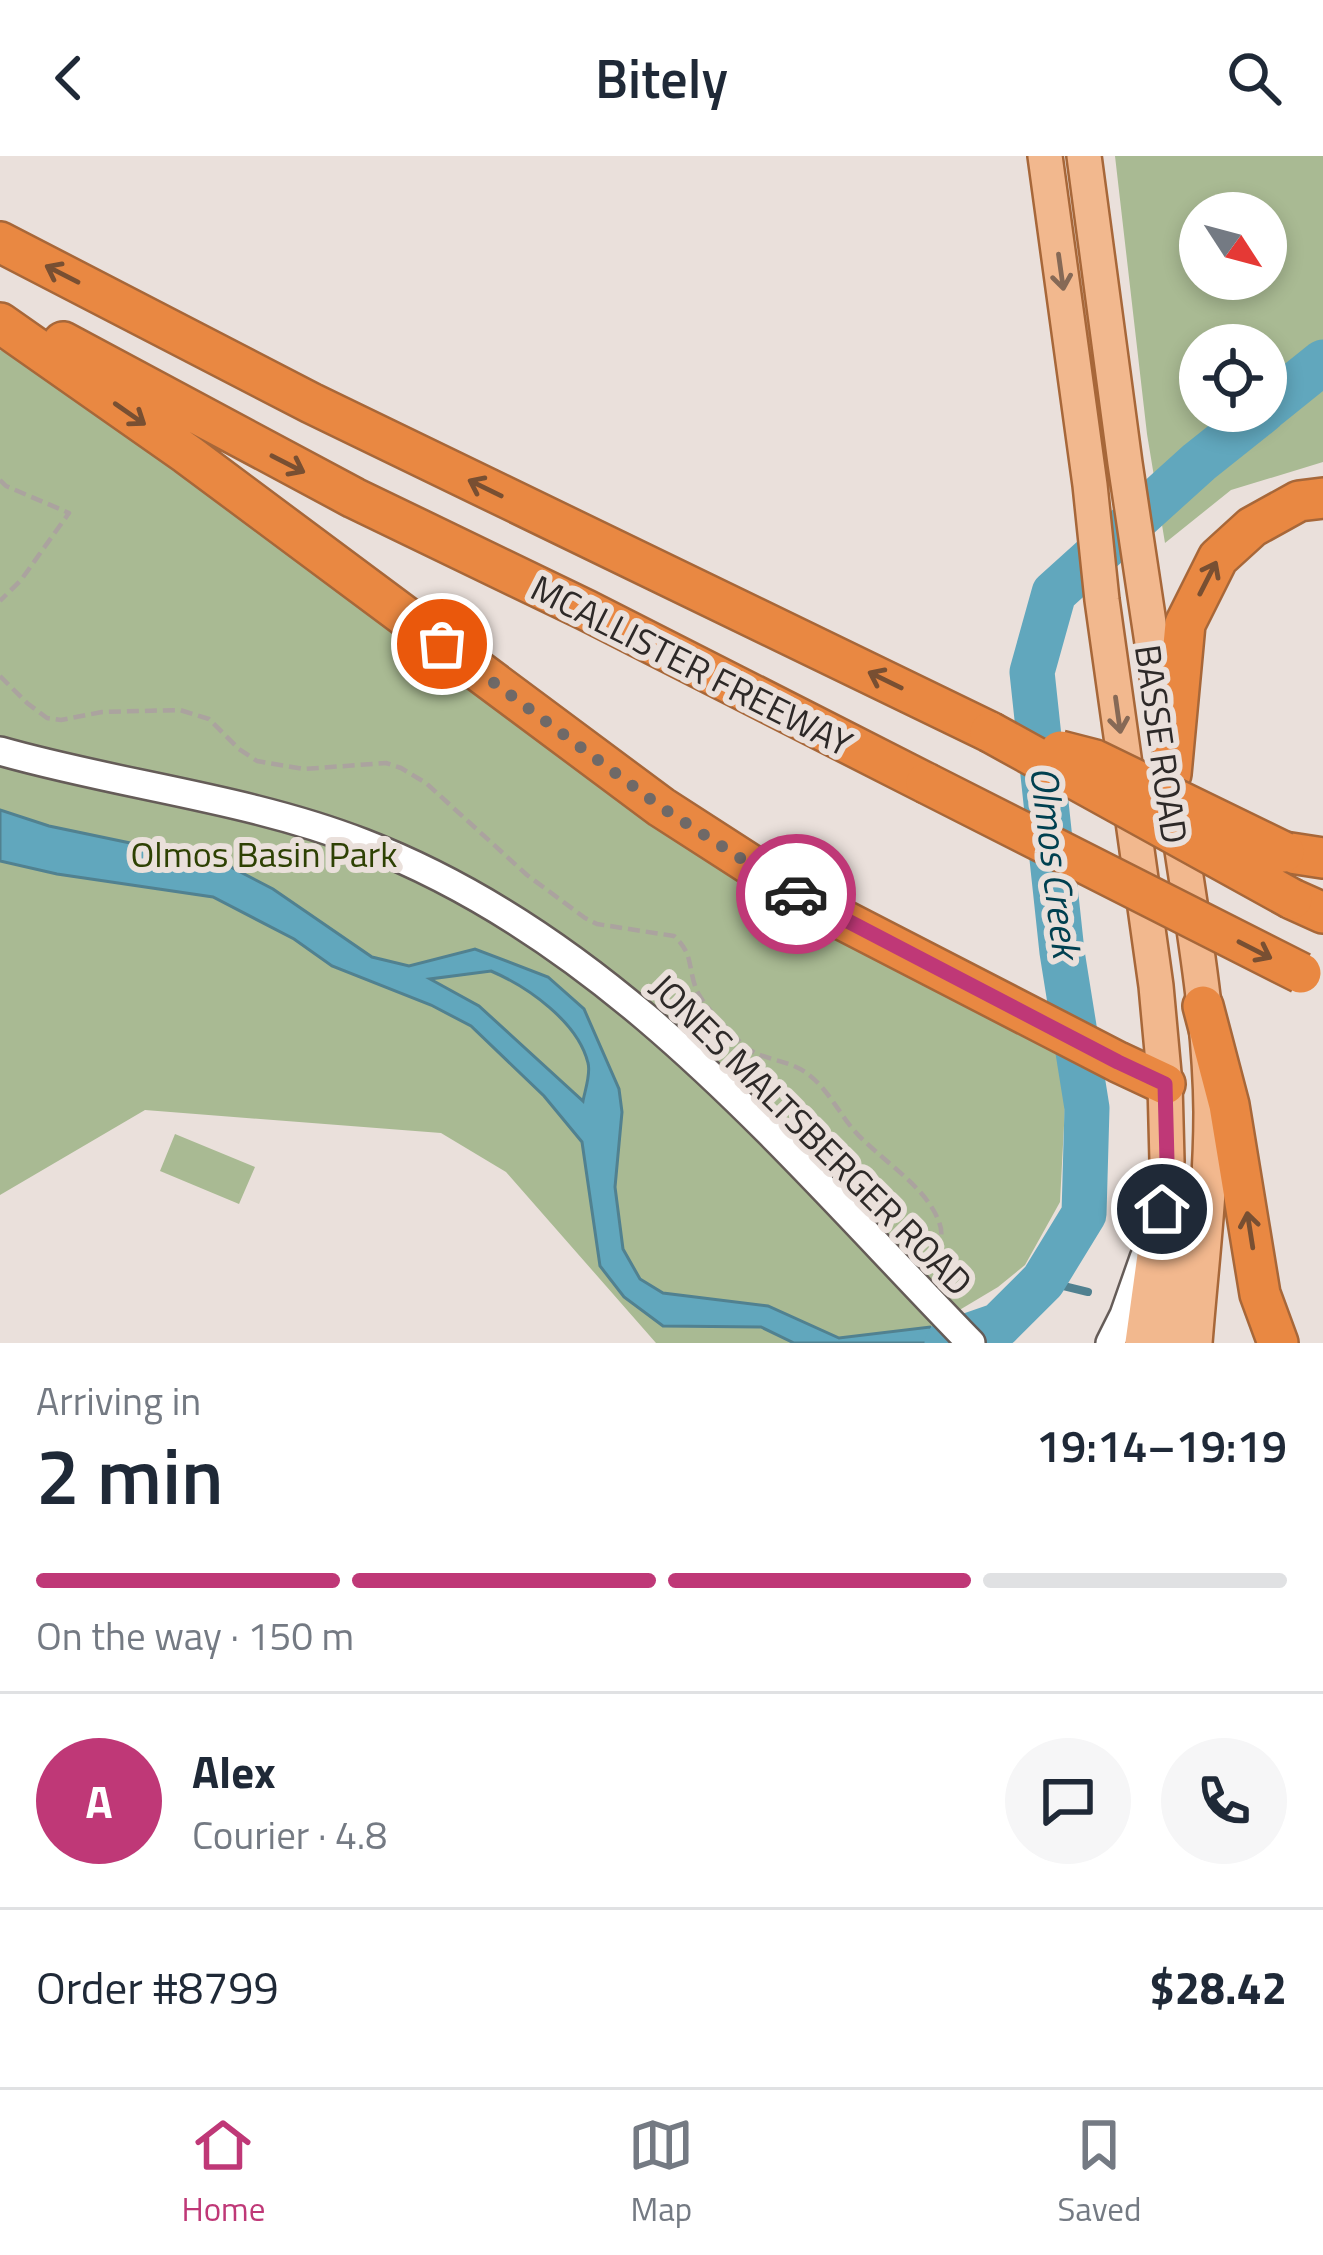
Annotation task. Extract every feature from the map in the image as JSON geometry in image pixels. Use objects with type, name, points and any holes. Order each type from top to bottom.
[{"type":"highway","name":"MCALLISTER FREEWAY","points":[[0,242],[244,369],[989,732],[1308,906]]},
{"type":"highway","name":"MCALLISTER FREEWAY","points":[[0,308],[313,477],[586,610],[1312,979]]},
{"type":"highway","points":[[0,322],[187,454],[661,807],[810,903],[1165,1084]]},
{"type":"highway","points":[[1171,773],[1185,624],[1218,558],[1252,527],[1299,501],[1323,498]]},
{"type":"highway","points":[[989,732],[1095,760],[1284,852],[1323,858]]},
{"type":"highway","points":[[1204,1006],[1229,1105],[1260,1294],[1278,1343]]},
{"type":"main road","name":"BASSE ROAD","points":[[1045,156],[1165,1084],[1167,1161],[1142,1343]]},
{"type":"main road","name":"BASSE ROAD","points":[[1084,156],[1204,1006],[1210,1111],[1195,1343]]},
{"type":"main road","points":[[1151,948],[1184,1054],[1187,1102],[1187,1160],[1171,1343]]},
{"type":"street","name":"JONES MALTSBERGER ROAD","points":[[0,751],[295,820],[364,843],[501,910],[628,999],[698,1062],[971,1343]]},
{"type":"street","points":[[1110,1343],[1162,1209]]},
{"type":"path","points":[[0,480],[69,513],[0,601]]},
{"type":"green space","points":[[1115,156],[1323,156],[1323,462],[1231,490],[1165,543],[1147,434]]},
{"type":"green space","name":"Olmos Basin Park","points":[[0,350],[38,367],[657,816],[1056,1040],[1065,1106],[1060,1202],[1025,1265],[931,1327],[945,1343],[656,1343],[506,1172],[441,1133],[145,1110],[0,1195]]},
{"type":"green space","points":[[175,1134],[255,1167],[239,1204],[160,1171]]},
{"type":"water","points":[[0,810],[49,826],[221,862],[273,889],[372,957],[409,966],[475,949],[548,977],[584,1009],[619,1089],[622,1112],[615,1187],[623,1249],[640,1279],[663,1293],[768,1306],[839,1338],[930,1327],[945,1343],[794,1343],[761,1327],[663,1326],[624,1297],[600,1266],[582,1142],[544,1096],[471,1026],[332,966],[294,939],[213,897],[0,861]],"holes":[[[491,971],[550,1008],[574,1034],[589,1067],[583,1101],[479,1006],[430,979]]]},
{"type":"waterway","name":"Olmos Creek","points":[[1287,391],[1323,362]]},
{"type":"waterway","name":"Olmos Creek","points":[[947,1343],[999,1325],[1043,1281],[1084,1214],[1087,1108],[1062,952],[1032,672],[1054,593],[1237,432]]},
{"type":"waterway","points":[[1043,1281],[1088,1292]]},
{"type":"way so far","points":[[442,644],[661,807],[796,894]]},
{"type":"route","points":[[796,894],[1165,1084],[1167,1161],[1162,1209]]}]
